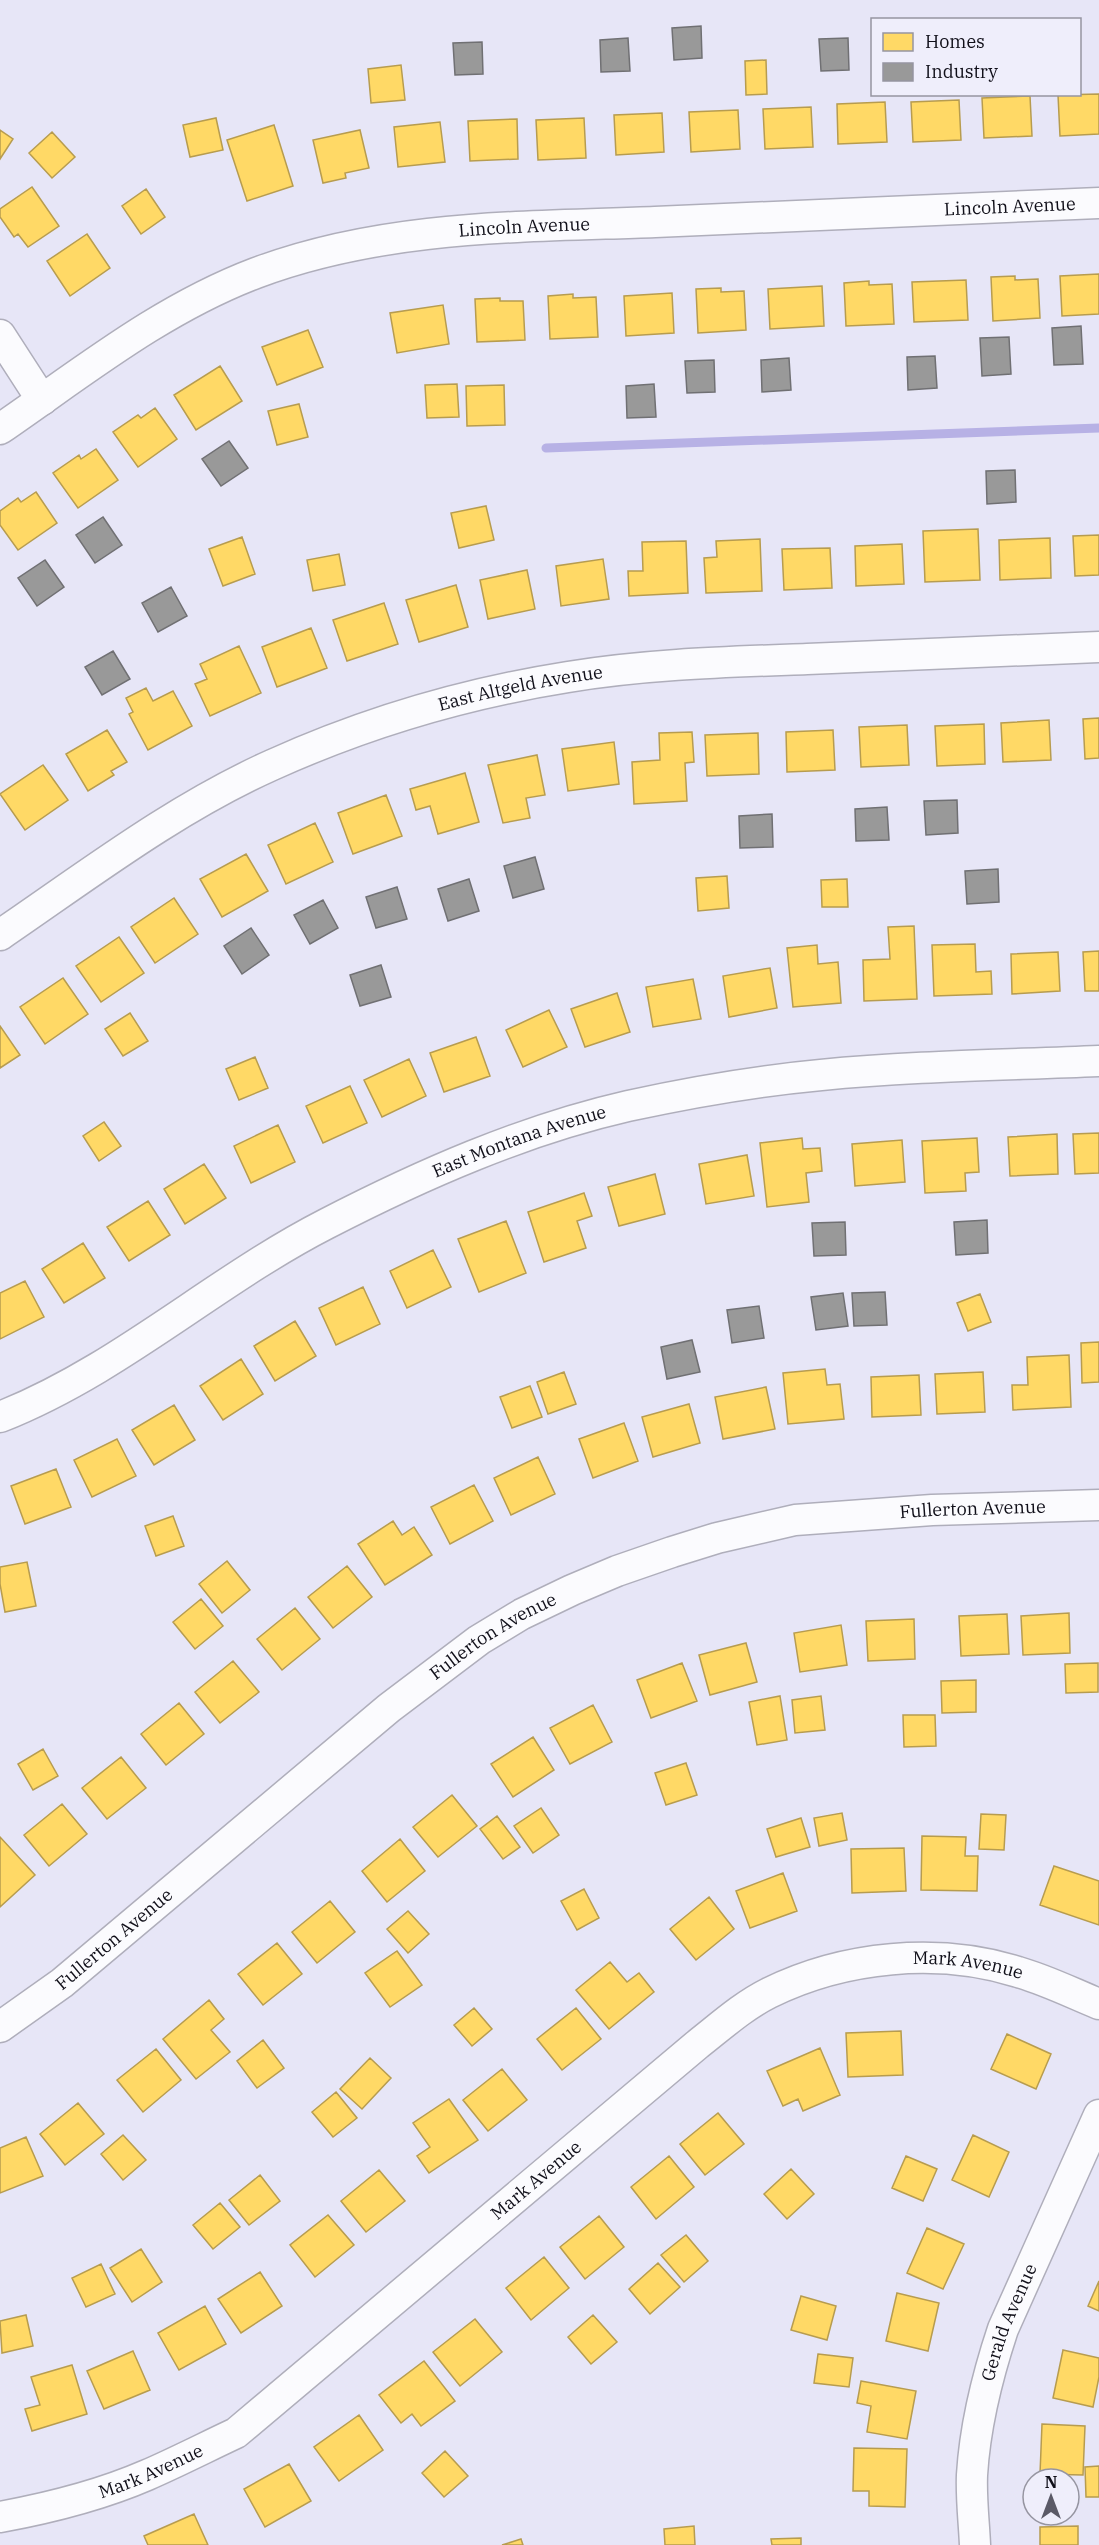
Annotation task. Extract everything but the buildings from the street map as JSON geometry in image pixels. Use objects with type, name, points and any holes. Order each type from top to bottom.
[{"type":"street","name":"Lincoln Avenue","points":[[0,429],[120,344],[172,312],[224,286],[288,262],[366,242],[451,230],[1099,203]]},
{"type":"street","points":[[0,335],[42,400]]},
{"type":"street","name":"East Altgeld Avenue","points":[[0,935],[142,837],[185,810],[269,766],[320,744],[372,726],[459,701],[517,686],[568,677],[668,665],[1099,647]]},
{"type":"street","name":"East Montana Avenue","points":[[0,1417],[82,1377],[141,1342],[265,1259],[322,1226],[395,1190],[513,1141],[625,1107],[751,1084],[874,1071],[1099,1061]]},
{"type":"street","name":"Fullerton Avenue","points":[[0,2027],[62,1983],[389,1708],[479,1640],[552,1599],[617,1571],[672,1552],[717,1538],[795,1521],[932,1510],[1099,1504]]},
{"type":"street","name":"Mark Avenue","points":[[0,2517],[29,2512],[111,2488],[146,2475],[236,2433],[698,2044],[734,2015],[769,1994],[824,1973],[867,1962],[942,1958],[978,1962],[1017,1972],[1099,2004]]},
{"type":"street","name":"Gerald Avenue","points":[[975,2545],[972,2477],[976,2432],[991,2366],[1003,2329],[1099,2115]]},
{"type":"waterway","points":[[546,448],[1099,428]]}]
